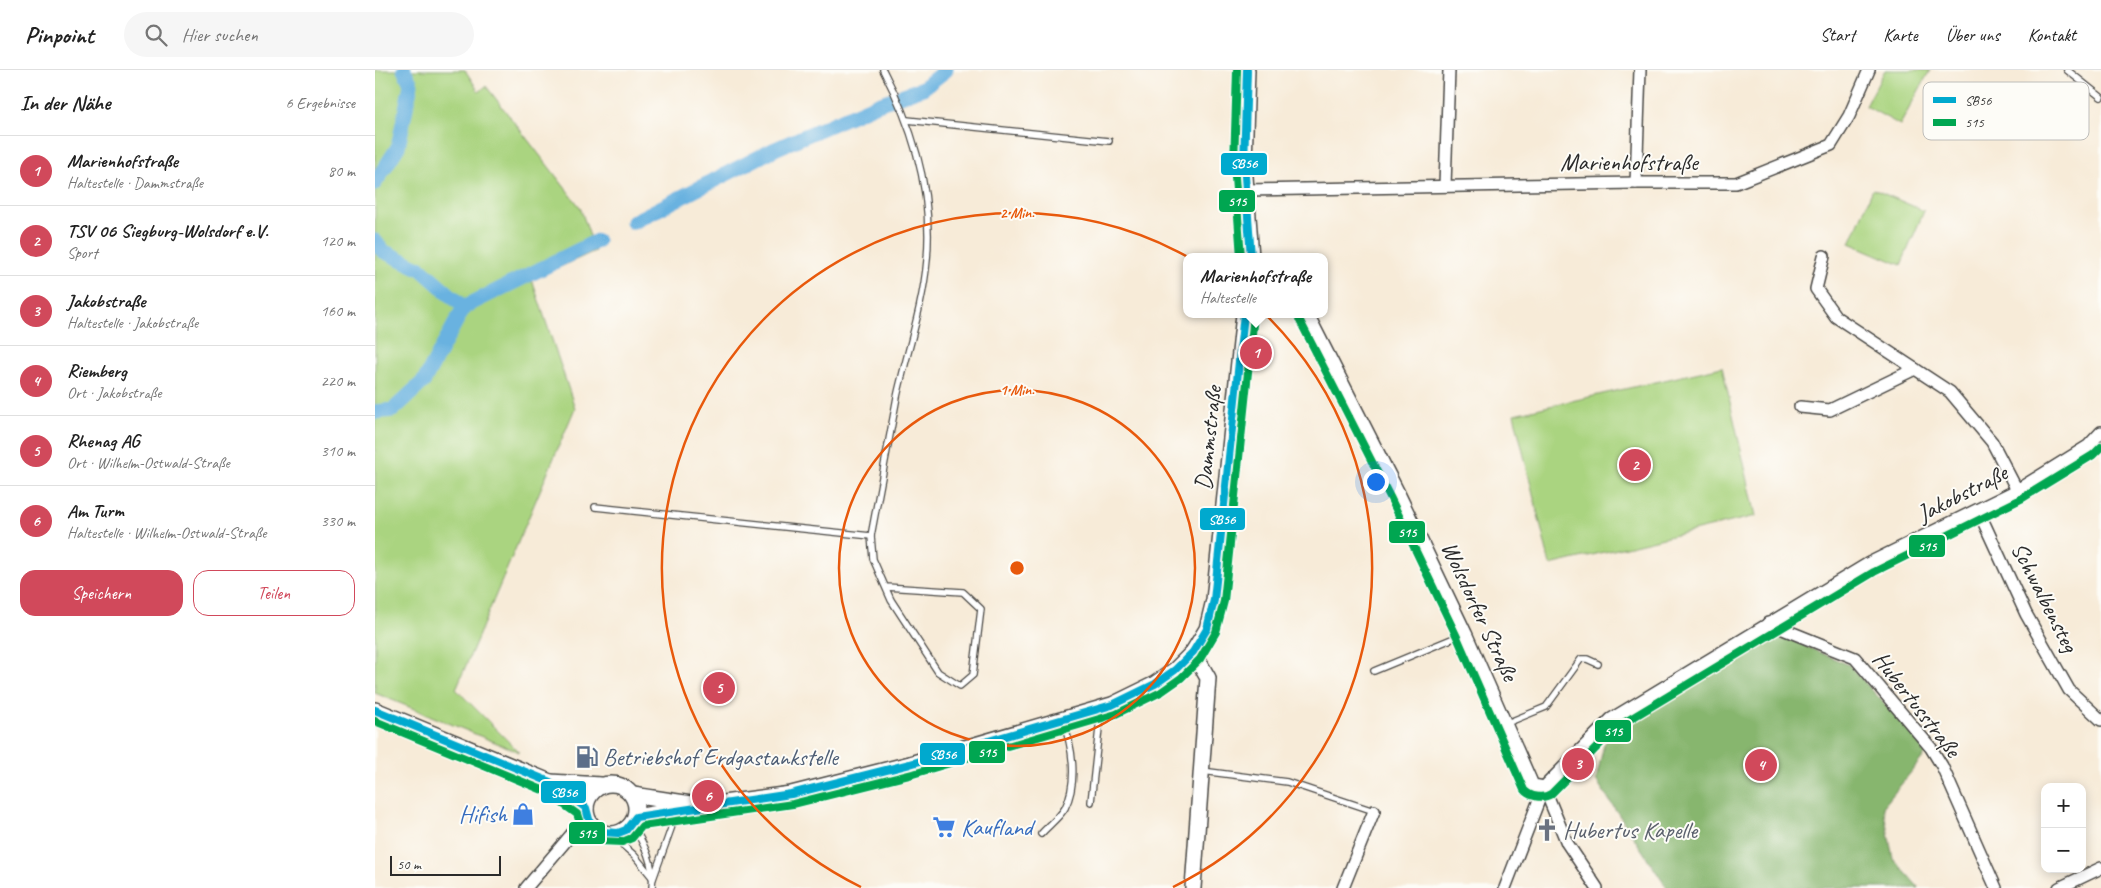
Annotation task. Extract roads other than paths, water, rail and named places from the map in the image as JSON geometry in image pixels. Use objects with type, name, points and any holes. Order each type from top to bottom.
[{"type":"street","points":[[1247,70],[1245,190],[1251,253]]},
{"type":"street","points":[[1445,185],[1449,70]]},
{"type":"street","points":[[1636,182],[1640,70]]},
{"type":"street","name":"Marienhofstraße","points":[[1245,190],[1636,182],[1736,183],[1831,145],[1849,116],[1869,70]]},
{"type":"street","points":[[1824,256],[1817,289],[1836,317],[1950,392],[1992,442],[2017,490]]},
{"type":"street","name":"Dammstraße","points":[[634,821],[681,809],[791,794],[910,764],[1101,708],[1155,684],[1175,670],[1193,652],[1207,630],[1214,600],[1244,318]]},
{"type":"street","name":"Wolsdorfer Straße","points":[[1310,318],[1399,493],[1466,633],[1533,785],[1544,787]]},
{"type":"street","points":[[1800,407],[1830,410],[1915,369]]},
{"type":"street","name":"Jakobstraße","points":[[1544,787],[1611,719],[1869,563],[2017,490],[2088,446],[2101,432]]},
{"type":"street","name":"Schwalbensteg","points":[[1978,510],[2026,614],[2069,690],[2101,720]]},
{"type":"street","name":"Hubertusstraße","points":[[1768,623],[1855,658],[1931,748],[1942,766],[1997,888]]},
{"type":"street","points":[[1193,652],[1208,678],[1193,888]]},
{"type":"street","points":[[375,710],[550,782],[586,812],[595,828],[609,834],[626,830],[634,821],[637,810],[633,795]]},
{"type":"street","points":[[550,782],[601,785],[615,783],[633,795],[700,806]]},
{"type":"street","points":[[526,888],[586,812],[590,794],[601,785]]},
{"type":"street","points":[[1505,888],[1544,787]]},
{"type":"street","points":[[1544,787],[1567,843],[1597,888]]},
{"type":"street","points":[[1343,888],[1374,812]]},
{"type":"street","points":[[2059,888],[2101,868]]},
{"type":"lane","points":[[883,70],[907,120],[916,148],[927,202],[927,261],[897,397],[871,536],[873,559],[891,600],[937,672],[960,686],[973,675],[981,609],[963,592],[886,587]]},
{"type":"lane","points":[[2067,70],[2082,82]]},
{"type":"lane","points":[[2089,87],[2101,97]]},
{"type":"lane","points":[[907,120],[1109,141]]},
{"type":"lane","points":[[595,507],[871,536]]},
{"type":"lane","points":[[1374,671],[1466,633]]},
{"type":"lane","points":[[1507,723],[1546,707],[1581,659],[1587,658],[1598,664]]},
{"type":"lane","points":[[1091,802],[1101,708]]},
{"type":"lane","points":[[1041,834],[1065,808],[1073,778],[1071,748],[1061,719]]},
{"type":"lane","points":[[1202,771],[1287,782],[1374,812]]},
{"type":"lane","points":[[652,888],[653,879],[672,826],[681,809]]},
{"type":"lane","points":[[634,821],[644,843],[653,879]]},
{"type":"lane","points":[[609,834],[634,855],[653,879]]},
{"type":"waterway","points":[[375,183],[398,147],[411,84],[404,70]]},
{"type":"waterway","points":[[633,222],[775,149],[878,104],[923,88],[946,70]]},
{"type":"waterway","points":[[375,241],[383,251],[421,269],[464,307]]},
{"type":"waterway","points":[[464,307],[597,241]]},
{"type":"waterway","points":[[375,412],[393,410],[424,381],[464,307]]},
{"type":"place","name":"Marienhofstraße","points":[[1256,353]]},
{"type":"place","name":"TSV 06 Siegburg-Wolsdorf e.V.","points":[[1635,465]]},
{"type":"place","name":"Rhenag AG","points":[[719,688]]},
{"type":"place","name":"Betriebshof Erdgastankstelle","points":[[587,757]]},
{"type":"place","name":"Jakobstraße","points":[[1578,764]]},
{"type":"place","name":"Riemberg","points":[[1761,765]]},
{"type":"place","name":"Am Turm","points":[[708,796]]},
{"type":"place","name":"Hifish","points":[[523,814]]},
{"type":"place","name":"Kaufland","points":[[944,827]]},
{"type":"place","name":"Hubertus Kapelle","points":[[1547,830]]}]
